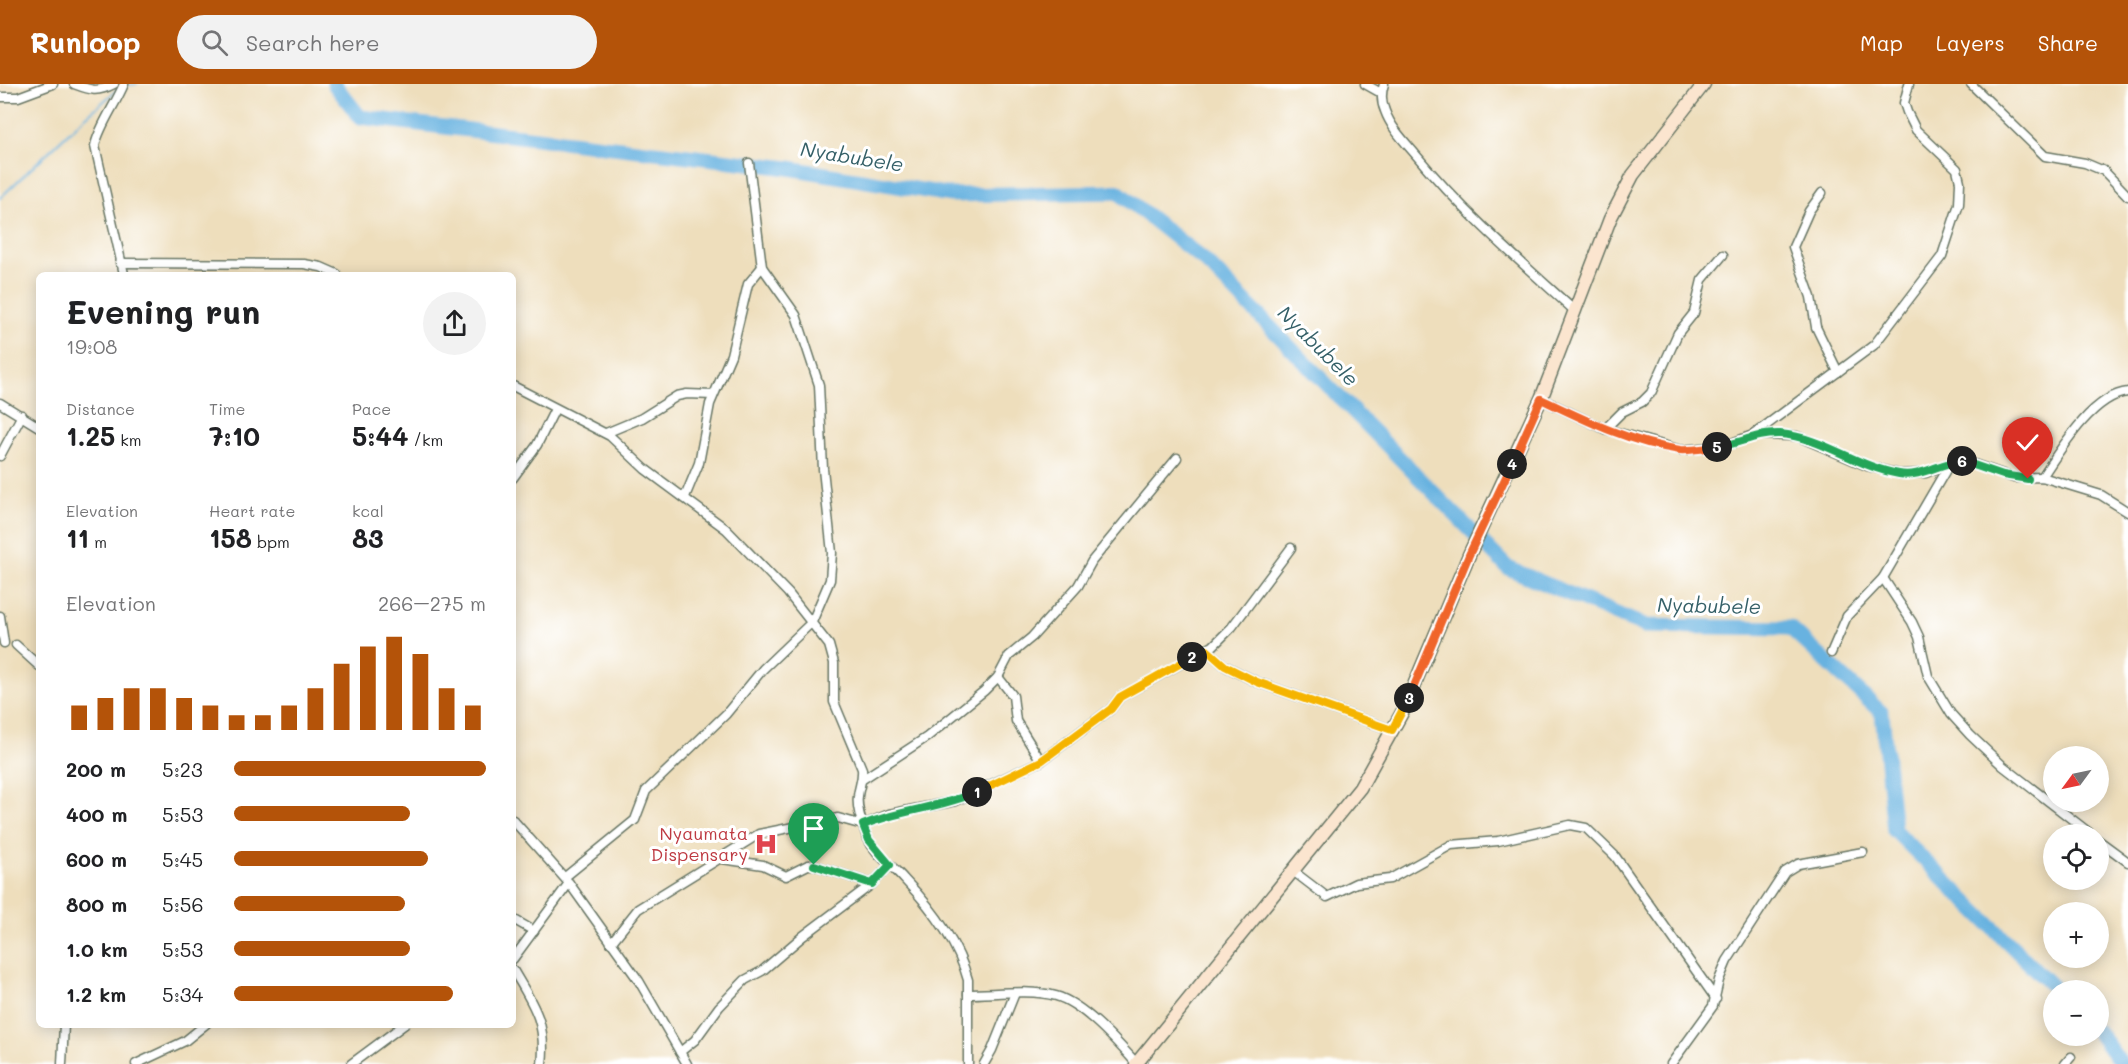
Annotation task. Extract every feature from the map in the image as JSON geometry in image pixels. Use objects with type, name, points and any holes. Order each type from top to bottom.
[{"type":"street","points":[[0,97],[18,97],[53,84]]},
{"type":"street","points":[[74,84],[89,91],[103,90],[114,84]]},
{"type":"street","points":[[122,272],[95,146],[97,135],[107,121],[124,84]]},
{"type":"street","points":[[1365,84],[1382,89],[1385,111],[1395,129],[1424,164],[1464,207],[1576,312]]},
{"type":"street","points":[[968,994],[1047,995],[1064,1000],[1103,1028],[1136,1064],[1293,871],[1360,788],[1404,709],[1469,555],[1541,399],[1610,219],[1633,175],[1704,84]]},
{"type":"street","points":[[1541,399],[1605,429],[1681,450],[1724,446],[1753,435],[1874,345],[1936,267],[1948,243],[1959,204],[1960,182],[1957,169],[1916,130],[1906,112],[1904,103],[1909,84]]},
{"type":"street","points":[[1971,84],[2045,156],[2085,163],[2104,171],[2128,196]]},
{"type":"street","points":[[516,955],[567,880],[631,825],[652,786],[726,714],[763,669],[812,621],[827,590],[832,571],[819,386],[796,315],[762,267],[749,163]]},
{"type":"street","points":[[1822,193],[1809,211],[1793,247],[1811,297],[1816,327],[1838,372]]},
{"type":"street","points":[[1605,429],[1622,412],[1642,402],[1651,393],[1678,333],[1694,313],[1702,280],[1724,255]]},
{"type":"street","points":[[120,263],[304,264],[333,272]]},
{"type":"street","points":[[685,497],[699,463],[713,395],[729,362],[748,284],[762,267]]},
{"type":"street","points":[[516,388],[606,433],[638,463],[726,529],[754,556],[812,621],[829,645],[834,663],[834,702],[862,769],[863,779],[858,804],[863,825],[873,846],[905,879],[958,952],[968,981],[968,1064]]},
{"type":"street","points":[[2042,477],[2062,447],[2099,404],[2108,398],[2128,392]]},
{"type":"street","points":[[606,433],[642,418],[676,396],[713,395]]},
{"type":"street","points":[[0,403],[36,425]]},
{"type":"street","points":[[516,474],[537,444],[555,409]]},
{"type":"street","points":[[0,456],[22,415]]},
{"type":"street","points":[[1753,435],[1797,436],[1867,465],[1900,474],[1926,473],[1950,463],[1965,461],[2014,478],[2042,477],[2102,495],[2128,513]]},
{"type":"street","points":[[863,779],[949,721],[998,677],[1009,656],[1032,637],[1078,586],[1096,556],[1178,458]]},
{"type":"street","points":[[1832,653],[1846,616],[1883,578],[1950,463]]},
{"type":"street","points":[[611,943],[638,909],[759,834],[838,818],[863,825],[889,814],[956,801],[1041,761],[1111,709],[1120,697],[1207,650],[1232,627],[1291,548]]},
{"type":"street","points":[[1883,578],[1912,622],[1919,637],[1928,676],[1951,714],[2003,766],[2078,824]]},
{"type":"street","points":[[0,616],[4,643]]},
{"type":"street","points":[[16,645],[36,663]]},
{"type":"street","points":[[1207,650],[1225,666],[1257,682],[1392,730]]},
{"type":"street","points":[[998,677],[1013,696],[1016,722],[1041,761]]},
{"type":"street","points":[[516,823],[567,880],[639,981],[687,1064]]},
{"type":"street","points":[[1293,871],[1327,897],[1356,883],[1390,879],[1451,845],[1497,841],[1570,825],[1586,828],[1615,856],[1716,999]]},
{"type":"street","points":[[2109,848],[2128,862]]},
{"type":"street","points":[[1671,1064],[1716,999],[1719,980],[1727,961],[1785,872],[1798,864],[1863,852]]},
{"type":"street","points":[[722,859],[763,866],[786,876],[808,865],[814,865],[872,884]]},
{"type":"street","points":[[680,1052],[695,1040],[719,1007],[745,980],[762,971],[803,936],[872,884],[890,865]]},
{"type":"street","points":[[516,921],[534,931]]},
{"type":"street","points":[[516,975],[541,1018],[544,1046],[542,1064]]},
{"type":"street","points":[[984,1064],[1015,993]]},
{"type":"street","points":[[62,1064],[64,1028]]},
{"type":"street","points":[[136,1064],[185,1041],[201,1028]]},
{"type":"street","points":[[351,1064],[400,1028]]},
{"type":"street","points":[[2064,1064],[2072,1057]]},
{"type":"waterway","points":[[127,85],[137,84]]},
{"type":"waterway","name":"Nyabubele","points":[[334,84],[360,117],[789,168],[951,195],[1118,192],[1205,261],[1508,568],[1645,626],[1790,628],[1882,713],[1894,830],[2046,980]]},
{"type":"waterway","points":[[0,198],[117,90]]},
{"type":"waterway","name":"Nyabubele","points":[[2108,1046],[2121,1064]]},
{"type":"place","name":"Nyaumata Dispensary","points":[[766,844]]},
{"type":"route","points":[[814,865],[872,884],[890,865],[877,852],[863,825],[889,814],[956,801],[1041,761],[1111,709],[1118,698],[1207,650],[1225,666],[1257,682],[1392,730],[1404,709],[1469,555],[1541,399],[1605,429],[1681,450],[1724,446],[1753,435],[1778,434],[1797,436],[1867,465],[1900,474],[1926,473],[1950,463],[1965,461],[2003,475],[2028,479]]}]
